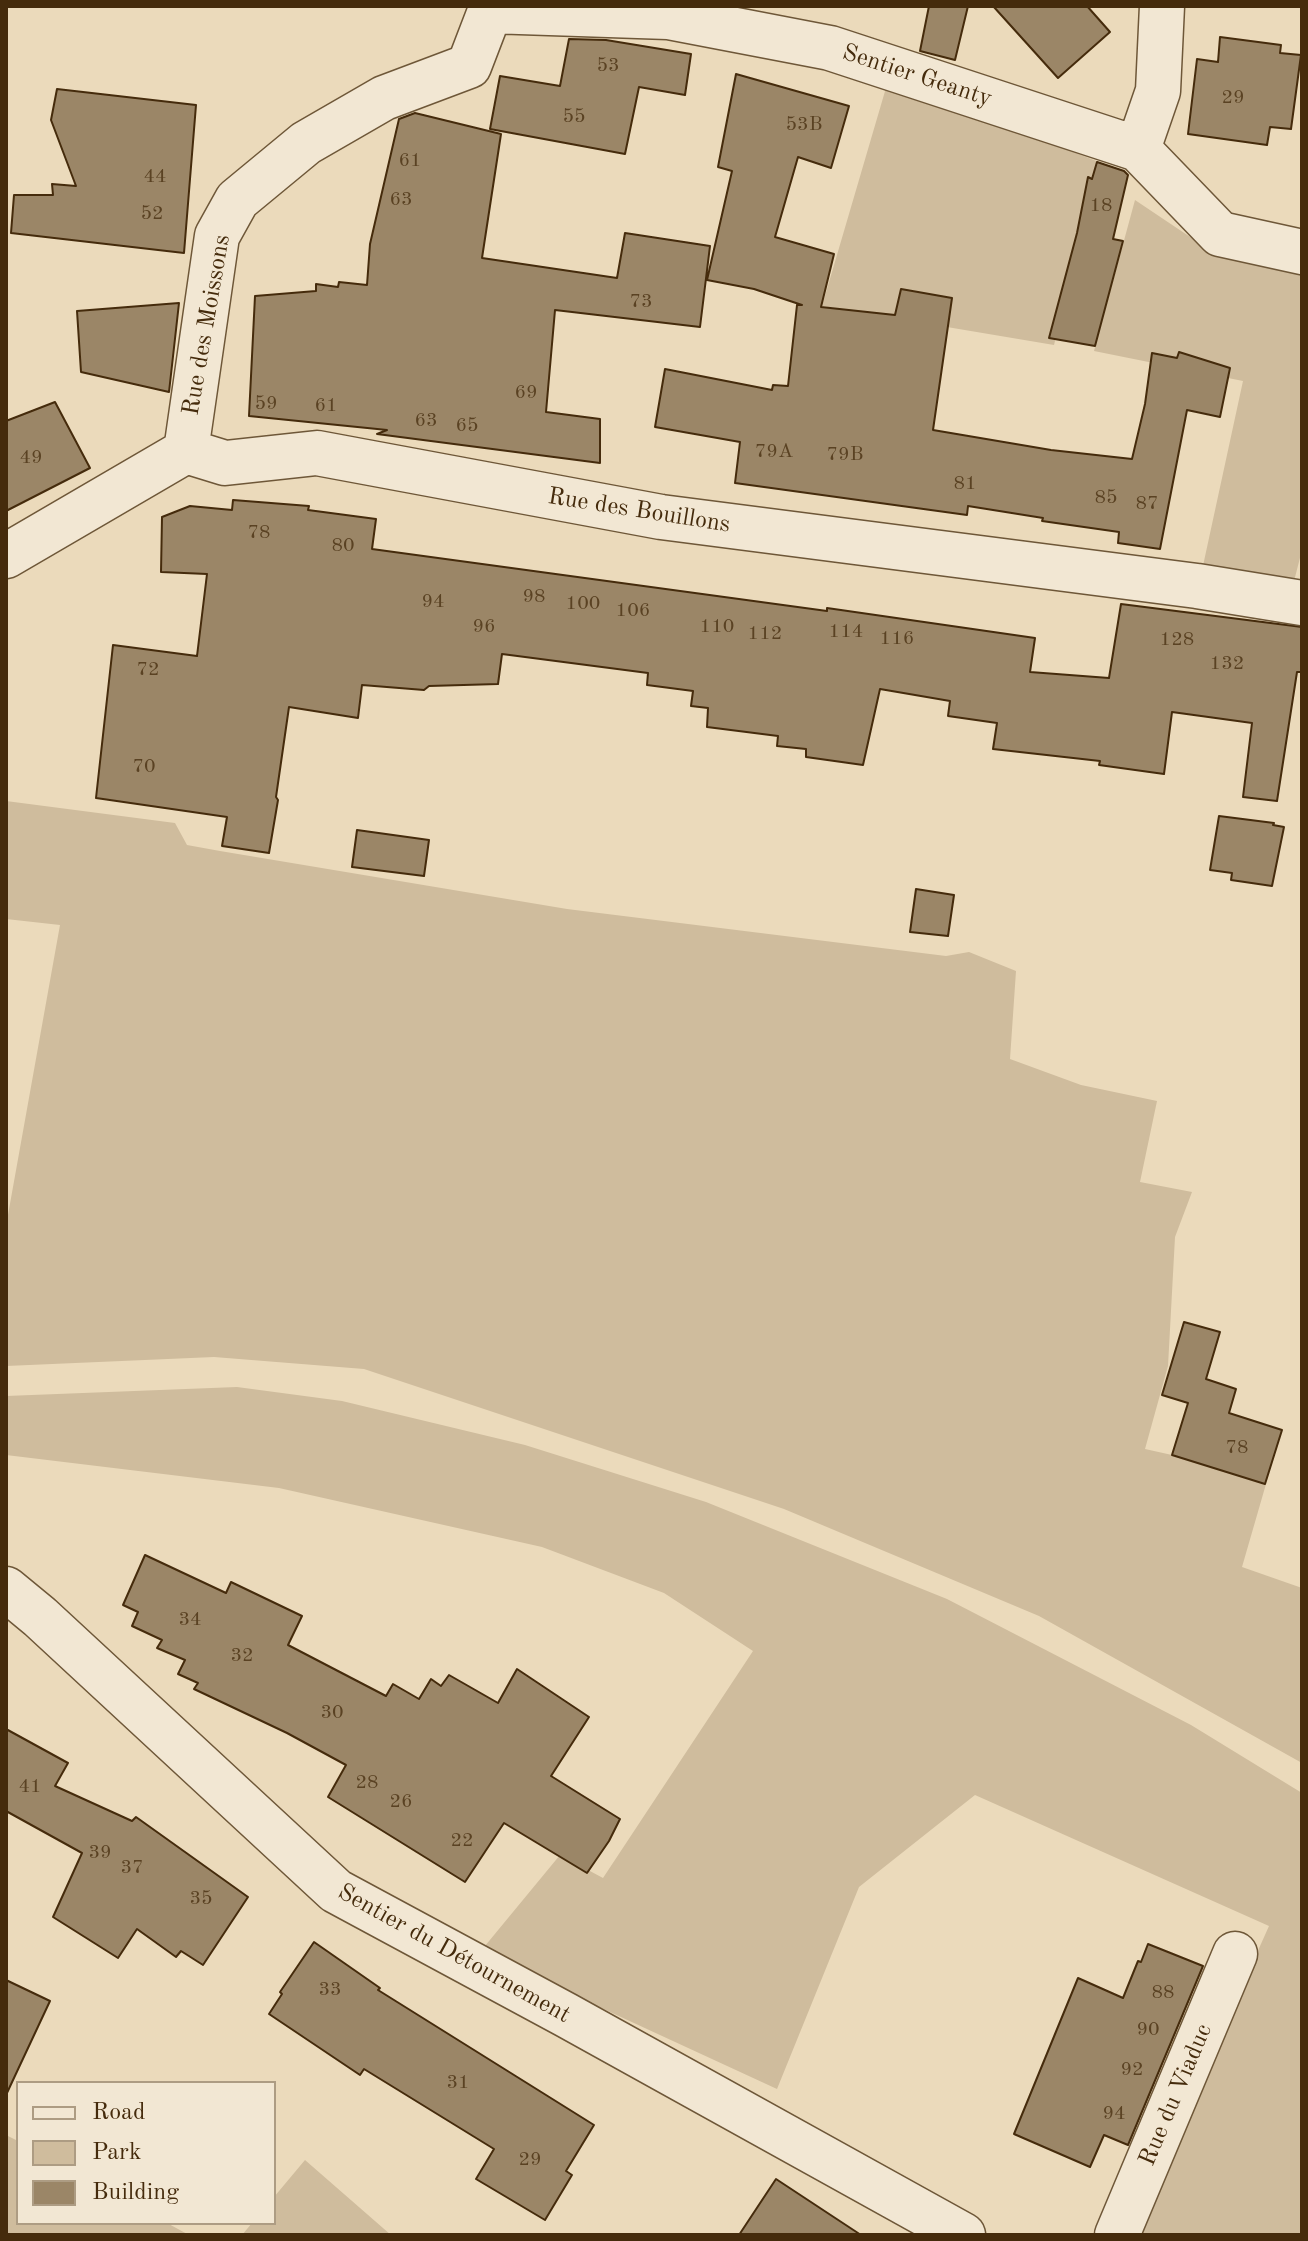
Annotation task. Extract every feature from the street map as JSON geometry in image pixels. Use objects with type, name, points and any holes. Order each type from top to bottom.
[{"type":"street","points":[[1138,149],[1158,91],[1162,6]]},
{"type":"street","name":"Sentier Geanty","points":[[491,8],[668,17],[830,48],[1138,149],[1220,234],[1302,252]]},
{"type":"street","name":"Rue des Moissons","points":[[186,451],[217,236],[237,200],[306,143],[384,98],[469,66],[491,8]]},
{"type":"street","points":[[6,556],[186,451]]},
{"type":"street","name":"Rue des Bouillons","points":[[186,451],[225,463],[317,453],[661,517],[1197,586],[1302,603]]},
{"type":"street","name":"Sentier du Détournement","points":[[6,1589],[336,1891],[963,2235]]},
{"type":"street","name":"Rue du Viaduc","points":[[1117,2235],[1235,1954]]},
{"type":"green space","points":[[888,81],[1099,162],[1054,345],[822,306]]},
{"type":"green space","points":[[1135,200],[1214,253],[1302,272],[1302,550],[1292,589],[1201,575],[1243,381],[1094,351]]},
{"type":"green space","points":[[6,801],[175,823],[187,845],[220,851],[567,909],[946,956],[969,952],[1016,971],[1010,1059],[1081,1085],[1157,1101],[1140,1182],[1192,1192],[1175,1237],[1168,1366],[1145,1449],[1266,1484],[1242,1567],[1302,1588],[1302,1763],[1039,1616],[784,1509],[364,1369],[214,1357],[6,1366],[6,1226],[60,925],[6,919]]},
{"type":"green space","points":[[237,1387],[342,1401],[525,1445],[706,1502],[947,1599],[1191,1725],[1302,1793],[1302,2235],[1131,2235],[1269,1926],[975,1795],[859,1887],[777,2089],[480,1952],[560,1855],[603,1878],[753,1651],[664,1593],[542,1547],[279,1488],[6,1455],[6,1396]]},
{"type":"green space","points":[[6,2135],[16,2140],[16,2225],[171,2225],[189,2235],[6,2235]]},
{"type":"green space","points":[[305,2160],[391,2235],[242,2235],[250,2225],[276,2225],[276,2195]]},
{"type":"building","points":[[929,6],[968,6],[955,60],[920,51]]},
{"type":"building","points":[[993,6],[1087,6],[1110,32],[1058,78]]},
{"type":"building","points":[[1220,37],[1281,45],[1280,53],[1301,55],[1291,129],[1270,127],[1267,145],[1188,134],[1197,59],[1218,62]]},
{"type":"building","points":[[569,39],[606,40],[691,54],[685,95],[639,87],[625,154],[490,129],[500,76],[560,86]]},
{"type":"building","points":[[736,74],[849,106],[831,168],[798,157],[775,237],[834,254],[821,307],[895,315],[901,289],[952,298],[933,430],[1051,450],[1132,459],[1145,404],[1152,353],[1177,358],[1179,352],[1230,368],[1220,417],[1187,410],[1160,549],[1118,543],[1119,532],[968,506],[967,515],[735,483],[740,442],[655,427],[665,369],[772,390],[773,385],[788,386],[797,305],[802,305],[754,289],[707,280],[732,171],[718,167]]},
{"type":"building","points":[[57,89],[196,105],[184,253],[11,233],[14,195],[53,195],[52,184],[76,186],[51,120]]},
{"type":"building","points":[[415,113],[501,134],[482,258],[617,278],[625,233],[710,246],[700,327],[555,310],[546,412],[600,419],[600,463],[377,434],[387,430],[249,416],[255,296],[316,291],[316,284],[338,287],[339,282],[367,285],[370,244],[399,119]]},
{"type":"building","points":[[1097,162],[1128,175],[1113,239],[1123,241],[1095,346],[1049,338],[1077,233],[1088,177],[1092,179]]},
{"type":"building","points":[[179,303],[169,392],[81,372],[77,311]]},
{"type":"building","points":[[55,402],[90,468],[6,511],[6,421]]},
{"type":"building","points":[[233,500],[309,506],[308,510],[376,519],[372,549],[1035,638],[1030,672],[1109,678],[1121,604],[1302,627],[1302,672],[1297,672],[1277,801],[1243,797],[1252,723],[1172,712],[1164,774],[1099,765],[1100,761],[993,749],[997,723],[948,716],[950,701],[880,689],[863,765],[806,757],[806,749],[777,746],[778,736],[707,727],[708,708],[691,706],[693,691],[647,685],[648,673],[502,654],[498,684],[429,686],[424,690],[362,685],[358,718],[289,707],[269,853],[222,846],[227,817],[96,798],[113,645],[197,656],[207,574],[161,572],[162,517],[190,506],[232,510]]},
{"type":"building","points":[[1219,816],[1284,827],[1272,886],[1231,880],[1232,873],[1210,870]]},
{"type":"building","points":[[357,830],[429,840],[424,876],[352,867]]},
{"type":"building","points":[[916,889],[954,895],[948,936],[910,932]]},
{"type":"building","points":[[1184,1322],[1220,1332],[1206,1379],[1236,1389],[1229,1413],[1282,1430],[1265,1484],[1172,1455],[1188,1403],[1162,1395]]},
{"type":"building","points":[[145,1555],[226,1593],[231,1582],[302,1616],[288,1645],[386,1696],[393,1684],[419,1699],[431,1679],[441,1686],[449,1675],[498,1703],[517,1669],[589,1717],[551,1776],[620,1819],[609,1841],[587,1873],[504,1823],[465,1882],[328,1797],[346,1765],[194,1689],[198,1683],[178,1674],[185,1660],[157,1648],[162,1640],[132,1626],[138,1612],[123,1605]]},
{"type":"building","points":[[6,1729],[68,1763],[55,1786],[132,1821],[136,1817],[248,1897],[203,1965],[181,1951],[176,1957],[137,1929],[118,1958],[53,1917],[82,1853],[6,1811]]},
{"type":"building","points":[[314,1942],[380,1988],[378,1990],[594,2125],[566,2171],[572,2175],[545,2220],[476,2179],[494,2149],[364,2069],[360,2075],[269,2014]]},
{"type":"building","points":[[1148,1944],[1203,1966],[1128,2145],[1104,2135],[1090,2167],[1014,2134],[1078,1978],[1123,1998]]},
{"type":"building","points":[[6,1980],[50,2001],[6,2095]]},
{"type":"building","points":[[776,2179],[861,2235],[739,2235]]}]
